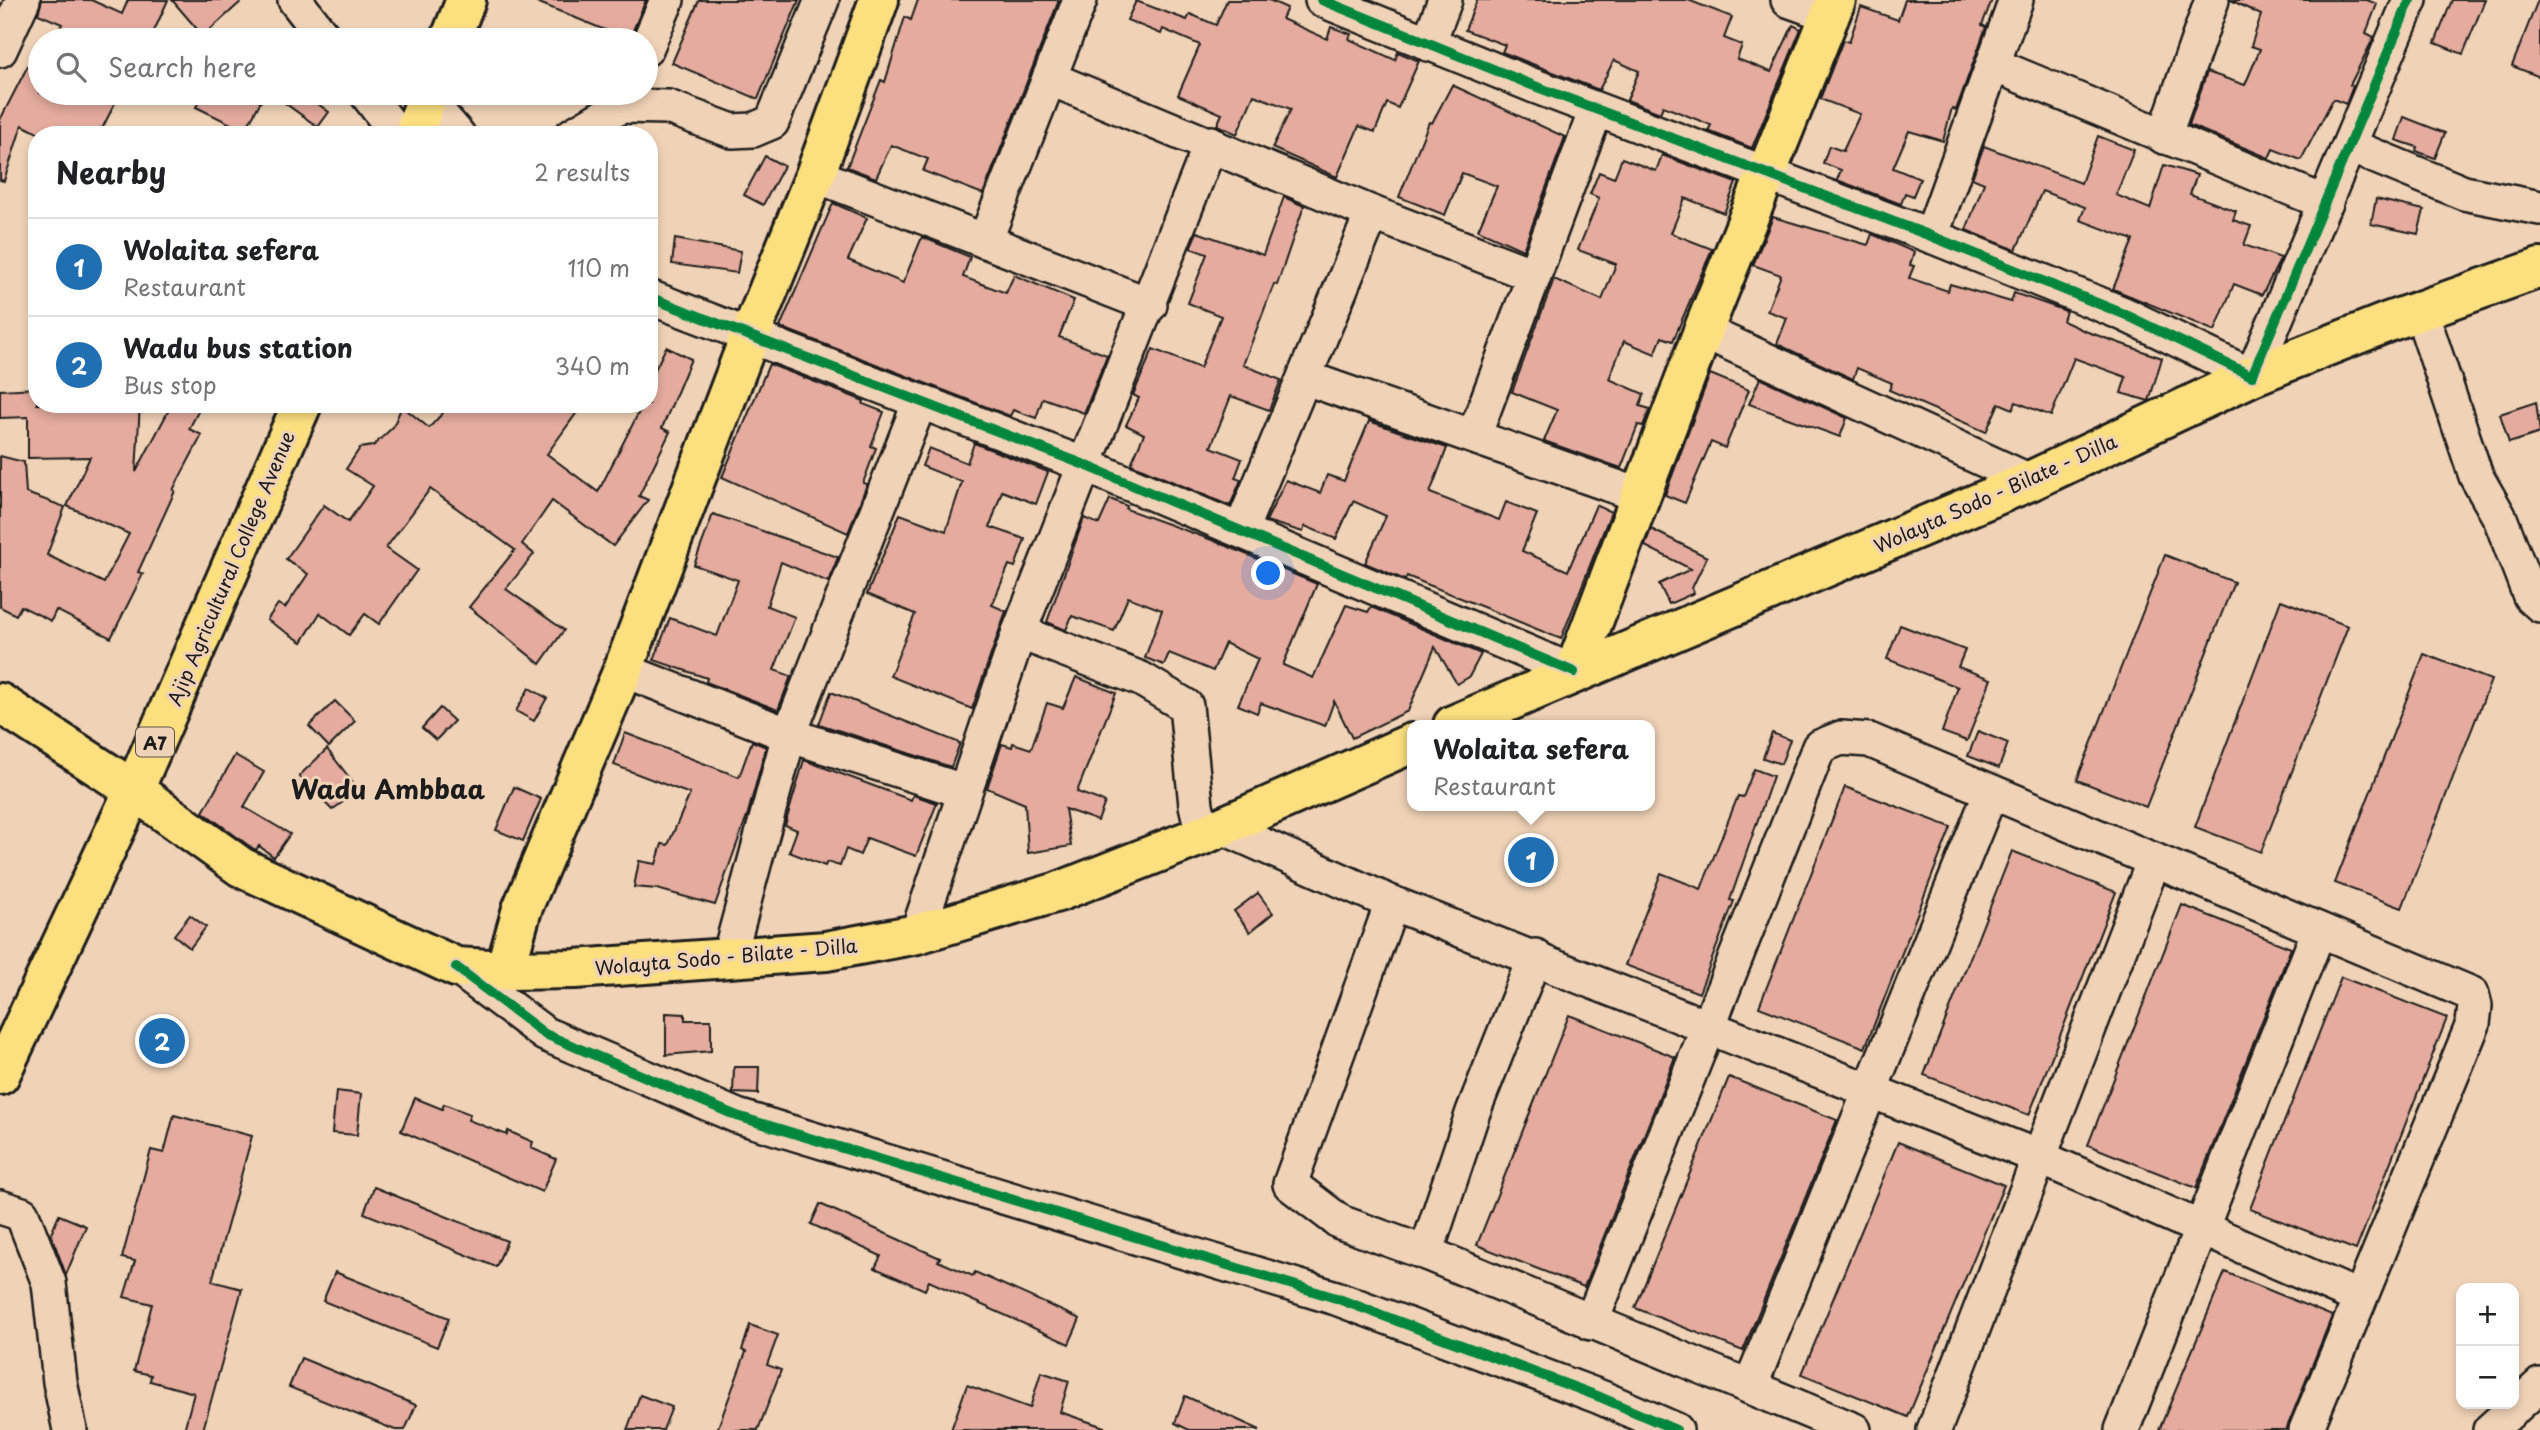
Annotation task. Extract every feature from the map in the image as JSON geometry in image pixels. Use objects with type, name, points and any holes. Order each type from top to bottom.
[{"type":"main road","points":[[455,28],[466,0]]},
{"type":"main road","points":[[505,970],[522,909],[623,670],[750,336],[815,175],[879,0]]},
{"type":"main road","points":[[1574,672],[1639,495],[1833,7]]},
{"type":"main road","points":[[417,126],[424,105]]},
{"type":"main road","name":"Wolayta Sodo - Bilate - Dilla","points":[[1464,720],[2030,481],[2252,376],[2540,268]]},
{"type":"main road","name":"Ajip Agricultural College Avenue","points":[[0,1075],[12,1032],[134,790],[298,413]]},
{"type":"main road","name":"Wolayta Sodo - Bilate - Dilla","points":[[0,703],[134,790],[241,867],[456,967],[505,970],[575,969],[826,951],[916,934],[1058,892],[1213,831],[1407,745]]},
{"type":"street","points":[[0,50],[23,0]]},
{"type":"street","points":[[295,0],[317,28]]},
{"type":"street","points":[[655,28],[667,0]]},
{"type":"street","points":[[657,105],[732,131],[752,130],[772,122],[822,0]]},
{"type":"street","points":[[985,241],[1080,0]]},
{"type":"street","points":[[1322,0],[1596,110],[1931,236],[2124,314],[2252,376],[2410,0]]},
{"type":"street","points":[[1428,44],[1445,0]]},
{"type":"street","points":[[1788,0],[1833,7]]},
{"type":"street","points":[[1931,236],[2016,0]]},
{"type":"street","points":[[2164,137],[2212,0]]},
{"type":"street","points":[[1994,65],[2326,203]]},
{"type":"street","points":[[1049,78],[1211,143],[1372,213],[1533,275]]},
{"type":"street","points":[[375,105],[391,126]]},
{"type":"street","points":[[434,105],[451,126]]},
{"type":"street","points":[[585,126],[615,105]]},
{"type":"street","points":[[1474,436],[1596,110]]},
{"type":"street","points":[[916,934],[1019,632],[1150,305],[1211,143]]},
{"type":"street","points":[[2350,146],[2464,192],[2540,208]]},
{"type":"street","points":[[815,175],[1150,305]]},
{"type":"street","points":[[1241,530],[1372,213]]},
{"type":"street","points":[[658,300],[919,404],[1085,465],[1574,672]]},
{"type":"street","points":[[2421,311],[2476,476],[2500,518],[2530,596],[2540,605]]},
{"type":"street","points":[[1703,331],[2030,481]]},
{"type":"street","points":[[1306,378],[1639,495]]},
{"type":"street","points":[[729,957],[789,735],[919,404]]},
{"type":"street","points":[[1019,632],[1141,679],[1186,706],[1196,805],[1213,831],[1392,903],[1535,956],[1706,1028],[2039,1157],[2360,1298]]},
{"type":"street","points":[[623,670],[789,735],[964,791]]},
{"type":"street","points":[[1591,1323],[1819,747],[1841,738],[1869,740],[2472,995],[2475,1006],[2473,1024],[2306,1430]]},
{"type":"street","points":[[1750,1387],[1991,792]]},
{"type":"street","points":[[1934,1430],[2154,860]]},
{"type":"street","points":[[1392,903],[1290,1184],[1340,1222],[1426,1253],[1854,1430]]},
{"type":"street","points":[[2122,1430],[2319,930]]},
{"type":"street","points":[[1426,1253],[1473,1112],[1535,956]]},
{"type":"street","points":[[456,967],[545,1034],[737,1116],[1336,1298],[1600,1397],[1676,1430]]},
{"type":"street","points":[[0,1207],[22,1214],[49,1283],[60,1382],[70,1430]]},
{"type":"street","points":[[2490,1430],[2540,1385]]},
{"type":"building","points":[[42,0],[91,0],[122,14],[128,0],[168,0],[155,28],[60,28],[62,24],[38,14]]},
{"type":"building","points":[[172,0],[243,0],[212,28],[196,28]]},
{"type":"building","points":[[532,0],[646,0],[634,28],[600,28]]},
{"type":"building","points":[[699,0],[799,0],[758,99],[672,63]]},
{"type":"building","points":[[918,0],[1059,0],[983,194],[923,171],[928,159],[891,145],[876,178],[847,167],[881,80],[885,82],[905,17],[911,20]]},
{"type":"building","points":[[1227,0],[1269,0],[1287,8],[1282,19],[1327,39],[1331,27],[1351,34],[1349,39],[1395,60],[1398,52],[1419,61],[1398,108],[1387,103],[1375,132],[1359,126],[1337,177],[1272,148],[1291,109],[1254,95],[1237,134],[1217,125],[1222,114],[1178,95],[1200,45],[1163,29],[1161,34],[1127,20],[1136,1],[1187,20],[1190,14],[1216,25]]},
{"type":"building","points":[[1477,0],[1688,0],[1732,17],[1724,38],[1742,45],[1737,59],[1771,72],[1793,25],[1801,29],[1752,148],[1708,131],[1711,125],[1663,106],[1660,113],[1627,100],[1639,71],[1614,60],[1599,90],[1502,52],[1505,45],[1465,30]]},
{"type":"building","points":[[1905,0],[1992,0],[1982,25],[1986,27],[1956,110],[1952,108],[1943,141],[1909,131],[1893,168],[1920,179],[1913,196],[1905,193],[1901,204],[1837,180],[1841,170],[1823,163],[1829,146],[1843,151],[1860,114],[1820,99],[1843,40],[1849,42],[1861,7],[1898,20]]},
{"type":"building","points":[[2231,0],[2367,0],[2377,4],[2366,33],[2374,37],[2350,85],[2353,86],[2346,104],[2333,99],[2301,160],[2273,149],[2269,158],[2189,125],[2207,72],[2245,85],[2260,49],[2251,46],[2261,15]]},
{"type":"building","points":[[2452,0],[2485,0],[2463,54],[2435,43]]},
{"type":"building","points":[[2540,0],[2540,77],[2512,66]]},
{"type":"building","points":[[28,65],[28,105],[114,105],[104,126],[28,128],[22,125],[4,181],[0,180],[0,120]]},
{"type":"building","points":[[1452,85],[1565,137],[1523,250],[1478,230],[1497,186],[1462,173],[1445,215],[1399,197],[1429,122],[1432,123]]},
{"type":"building","points":[[259,105],[248,126],[235,126],[196,107]]},
{"type":"building","points":[[288,105],[319,105],[329,112],[317,126]]},
{"type":"building","points":[[2404,117],[2445,133],[2435,158],[2416,151],[2417,147],[2396,140]]},
{"type":"building","points":[[2098,136],[2134,150],[2116,195],[2150,209],[2164,165],[2197,175],[2190,194],[2236,211],[2233,220],[2251,226],[2244,245],[2281,258],[2262,295],[2234,284],[2215,331],[2113,289],[2133,240],[2080,220],[2085,207],[2042,191],[2016,250],[1966,230],[1984,183],[1972,178],[1984,146],[2081,183]]},
{"type":"building","points":[[1662,155],[1736,183],[1724,213],[1685,198],[1671,233],[1712,249],[1673,341],[1662,337],[1655,354],[1624,341],[1609,379],[1644,394],[1640,406],[1650,409],[1643,426],[1638,425],[1621,468],[1544,441],[1557,410],[1512,392],[1554,279],[1602,300],[1616,264],[1578,250],[1599,198],[1590,194],[1599,172],[1614,178],[1622,158],[1656,171]]},
{"type":"building","points":[[765,156],[784,166],[763,205],[744,195]]},
{"type":"building","points":[[1284,197],[1304,206],[1277,285],[1274,284],[1243,365],[1281,380],[1269,410],[1231,396],[1211,447],[1242,459],[1235,478],[1241,480],[1230,506],[1131,464],[1144,434],[1126,425],[1139,398],[1133,395],[1153,349],[1200,368],[1221,316],[1188,303],[1207,254],[1190,248],[1197,232],[1263,255]]},
{"type":"building","points":[[2376,199],[2424,210],[2418,234],[2371,224]]},
{"type":"building","points":[[833,203],[867,218],[848,260],[903,283],[922,237],[970,257],[963,277],[1006,293],[1014,275],[1074,300],[1059,337],[1107,355],[1084,413],[1043,398],[1036,418],[1013,410],[1010,416],[780,327]]},
{"type":"building","points":[[1773,217],[1868,245],[1872,234],[1914,252],[1910,265],[1914,266],[1909,278],[1948,291],[1950,284],[2011,302],[2014,293],[2066,311],[2063,321],[2162,358],[2149,401],[2121,393],[2126,377],[2074,358],[2051,416],[2016,402],[2013,409],[1999,403],[1986,432],[1889,390],[1892,383],[1857,368],[1853,379],[1777,344],[1787,318],[1767,311],[1781,275],[1753,265]]},
{"type":"building","points":[[675,239],[741,251],[737,273],[672,264]]},
{"type":"building","points":[[666,347],[691,359],[662,428],[670,432],[639,496],[648,500],[613,546],[552,501],[522,544],[534,554],[506,589],[564,630],[540,664],[469,607],[515,550],[430,489],[386,548],[417,570],[379,624],[365,614],[349,635],[320,613],[302,642],[267,620],[278,604],[285,608],[308,574],[286,559],[324,505],[348,522],[373,486],[346,469],[360,448],[373,446],[393,427],[399,413],[411,413],[429,428],[443,413],[577,413],[547,454],[598,492],[638,413],[658,413],[658,363]]},
{"type":"building","points":[[769,364],[864,401],[863,404],[884,412],[871,446],[876,448],[863,483],[867,484],[848,533],[722,477]]},
{"type":"building","points":[[1710,374],[1749,390],[1725,448],[1711,442],[1685,503],[1665,495]]},
{"type":"building","points":[[1760,378],[1847,418],[1840,437],[1749,404]]},
{"type":"building","points":[[28,388],[28,413],[139,413],[136,472],[167,413],[197,413],[189,429],[202,435],[173,490],[175,491],[138,572],[143,574],[111,638],[56,610],[51,621],[21,606],[16,615],[0,607],[0,456],[24,462],[26,493],[65,507],[47,555],[104,583],[129,534],[67,506],[90,457],[28,458],[28,417],[0,418],[0,390]]},
{"type":"building","points":[[2536,402],[2540,433],[2509,443],[2500,414]]},
{"type":"building","points":[[1369,421],[1447,448],[1430,493],[1499,520],[1506,502],[1537,514],[1522,551],[1568,571],[1596,505],[1611,512],[1561,639],[1407,576],[1405,580],[1365,563],[1386,516],[1353,501],[1336,539],[1305,526],[1303,532],[1266,521],[1286,480],[1320,493],[1327,475],[1344,481]]},
{"type":"building","points":[[974,443],[1048,472],[1036,504],[1002,491],[990,527],[1025,539],[1015,567],[1009,565],[992,605],[1006,611],[972,709],[890,676],[915,614],[867,594],[900,514],[946,531],[962,482],[922,466],[929,448],[967,463]]},
{"type":"building","points":[[1110,499],[1127,506],[1126,509],[1212,540],[1317,584],[1283,665],[1313,678],[1346,605],[1368,612],[1371,607],[1481,654],[1469,677],[1457,684],[1435,647],[1408,711],[1352,738],[1334,701],[1325,726],[1261,703],[1257,713],[1238,705],[1258,659],[1225,643],[1213,671],[1169,653],[1164,665],[1145,658],[1162,610],[1128,597],[1114,631],[1072,616],[1066,630],[1047,622],[1084,518],[1099,524]]},
{"type":"building","points":[[713,514],[838,557],[828,582],[781,562],[767,606],[795,617],[774,670],[791,676],[778,710],[706,682],[707,678],[654,660],[670,618],[717,636],[738,580],[694,565]]},
{"type":"building","points":[[1651,529],[1707,557],[1692,588],[1694,593],[1669,604],[1659,584],[1691,569],[1645,546]]},
{"type":"building","points":[[2165,555],[2234,582],[2146,807],[2077,780]]},
{"type":"building","points":[[2281,600],[2348,626],[2261,852],[2195,827]]},
{"type":"building","points":[[1900,625],[1965,650],[1958,667],[1991,679],[1967,741],[1942,732],[1958,687],[1887,659]]},
{"type":"building","points":[[2424,654],[2491,680],[2402,908],[2335,883]]},
{"type":"building","points":[[1076,677],[1116,693],[1077,792],[1105,802],[1098,821],[1065,809],[1071,846],[1028,853],[1025,804],[987,788],[1002,744],[1012,747],[1013,743],[1031,749],[1047,703],[1063,708]]},
{"type":"building","points":[[529,688],[547,698],[534,721],[516,711]]},
{"type":"building","points":[[831,692],[960,743],[951,767],[819,724]]},
{"type":"building","points":[[335,701],[355,721],[329,747],[309,726]]},
{"type":"building","points":[[440,708],[454,721],[436,740],[422,728]]},
{"type":"building","points":[[1978,731],[2008,743],[1999,768],[1968,756]]},
{"type":"building","points":[[625,733],[739,777],[752,741],[766,747],[748,813],[715,905],[657,889],[634,887],[639,861],[656,864],[662,844],[668,845],[690,794],[614,765]]},
{"type":"building","points":[[1772,733],[1790,740],[1781,764],[1763,758]]},
{"type":"building","points":[[327,749],[359,790],[332,810],[299,776]]},
{"type":"building","points":[[235,755],[264,772],[244,807],[290,834],[274,857],[259,846],[256,850],[252,848],[203,812]]},
{"type":"building","points":[[804,760],[911,800],[913,795],[937,803],[916,856],[867,838],[860,855],[846,849],[840,866],[827,862],[825,866],[789,852],[797,830],[785,825]]},
{"type":"building","points":[[1754,769],[1773,776],[1730,900],[1734,901],[1699,993],[1625,965],[1661,873],[1701,889],[1738,796],[1743,797]]},
{"type":"building","points":[[514,787],[541,799],[523,841],[496,830]]},
{"type":"building","points":[[1845,787],[1951,827],[1865,1048],[1759,1007]]},
{"type":"building","points":[[2012,851],[2116,892],[2029,1115],[1924,1075]]},
{"type":"building","points":[[1258,893],[1273,913],[1250,932],[1234,911]]},
{"type":"building","points":[[2182,905],[2291,948],[2196,1188],[2088,1145]]},
{"type":"building","points":[[190,915],[206,927],[190,948],[174,935]]},
{"type":"building","points":[[2341,977],[2447,1018],[2356,1250],[2250,1209]]},
{"type":"building","points":[[666,1013],[685,1014],[685,1020],[711,1020],[711,1051],[666,1055]]},
{"type":"building","points":[[1569,1015],[1675,1057],[1584,1287],[1477,1245]]},
{"type":"building","points":[[734,1067],[759,1067],[758,1094],[733,1093]]},
{"type":"building","points":[[1729,1077],[1837,1120],[1743,1351],[1635,1308]]},
{"type":"building","points":[[336,1091],[361,1094],[357,1135],[332,1133]]},
{"type":"building","points":[[415,1098],[442,1109],[444,1104],[470,1114],[468,1120],[507,1135],[508,1131],[533,1142],[531,1148],[556,1159],[542,1192],[401,1131]]},
{"type":"building","points":[[174,1115],[252,1136],[212,1281],[242,1289],[203,1430],[184,1430],[194,1393],[150,1381],[151,1375],[134,1371],[152,1304],[124,1297],[135,1261],[122,1258],[151,1150],[164,1153]]},
{"type":"building","points":[[1898,1142],[2004,1185],[1908,1417],[1802,1374]]},
{"type":"building","points":[[374,1187],[507,1241],[496,1267],[364,1213]]},
{"type":"building","points":[[820,1204],[940,1258],[938,1261],[973,1276],[975,1272],[1080,1319],[1069,1344],[929,1281],[925,1290],[875,1268],[881,1256],[811,1224]]},
{"type":"building","points":[[59,1215],[86,1226],[66,1275],[51,1234]]},
{"type":"building","points":[[335,1272],[449,1318],[437,1347],[323,1301]]},
{"type":"building","points":[[2225,1272],[2332,1316],[2286,1430],[2159,1430]]},
{"type":"building","points":[[750,1325],[778,1335],[767,1365],[781,1370],[758,1430],[717,1430],[746,1352],[742,1350]]},
{"type":"building","points":[[301,1358],[416,1405],[405,1430],[395,1430],[289,1387]]},
{"type":"building","points":[[1041,1372],[1069,1381],[1060,1412],[1104,1427],[1103,1430],[951,1430],[967,1385],[1030,1408]]},
{"type":"building","points":[[640,1395],[672,1407],[663,1430],[627,1430]]},
{"type":"building","points":[[1185,1396],[1260,1430],[1189,1430],[1175,1423]]},
{"type":"cycle path","points":[[1322,0],[1532,85],[1931,236],[2124,314],[2252,376],[2410,0]]},
{"type":"cycle path","points":[[658,300],[1085,465],[1574,672]]},
{"type":"cycle path","points":[[456,967],[545,1034],[737,1116],[1336,1298],[1600,1397],[1676,1430]]},
{"type":"place","name":"Wolaita sefera","points":[[1531,860]]},
{"type":"place","name":"Wadu bus station","points":[[162,1041]]},
{"type":"district","name":"Wadu Ambbaa","points":[[388,788]]}]
